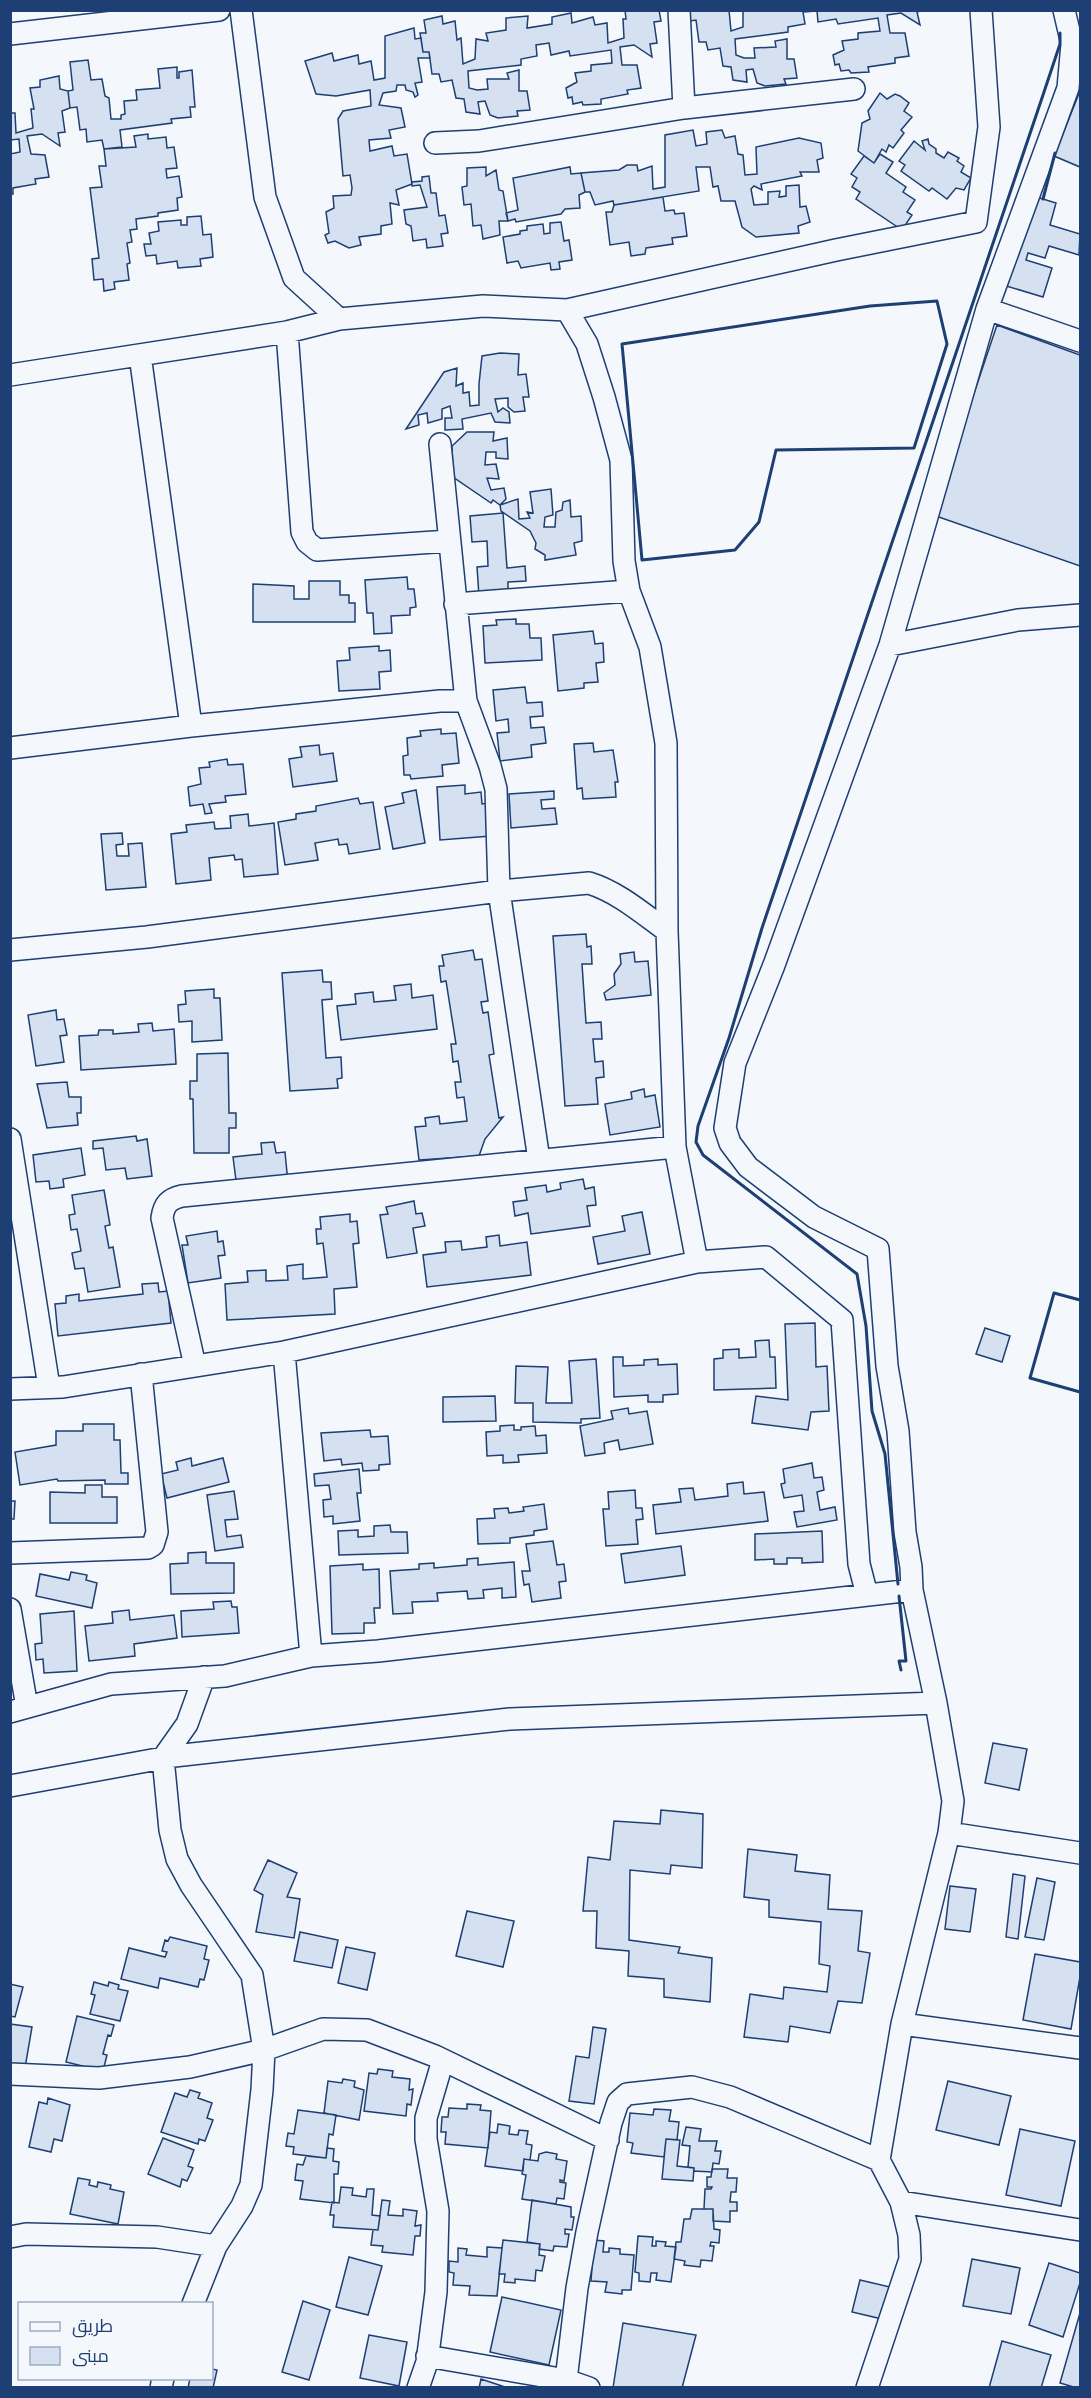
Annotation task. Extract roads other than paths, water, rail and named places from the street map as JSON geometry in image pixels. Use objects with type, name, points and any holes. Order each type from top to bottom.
[{"type":"street","points":[[10,34],[219,10]]},
{"type":"street","points":[[241,10],[265,197],[294,278],[339,320]]},
{"type":"street","points":[[679,10],[684,108]]},
{"type":"street","points":[[10,375],[287,332],[339,320],[483,306],[567,310],[825,252],[976,222],[989,127],[981,10]]},
{"type":"street","points":[[867,2388],[910,2259],[909,2235],[902,2202],[879,2160],[902,2024],[949,1833],[953,1801],[936,1702],[912,1590],[905,1532],[898,1431],[887,1366],[878,1249],[814,1217],[748,1167],[730,1143],[725,1128],[735,1063],[774,965],[890,645],[987,309],[1068,88],[1072,44],[1064,10]]},
{"type":"street","points":[[435,143],[479,141],[684,108],[854,89]]},
{"type":"street","points":[[987,309],[1080,341]]},
{"type":"street","points":[[567,310],[587,344],[621,460],[624,561],[629,591],[650,647],[666,743],[667,931],[675,1147],[697,1262]]},
{"type":"street","points":[[287,332],[302,532],[307,542],[317,550],[449,541]]},
{"type":"street","points":[[140,355],[191,726]]},
{"type":"street","points":[[440,444],[466,701],[496,789],[499,891],[538,1160]]},
{"type":"street","points":[[455,604],[629,591]]},
{"type":"street","points":[[890,645],[1018,620],[1080,615]]},
{"type":"street","points":[[10,748],[191,726],[440,701],[466,701]]},
{"type":"street","points":[[10,950],[147,937],[499,891],[589,883],[603,887],[618,896],[667,931]]},
{"type":"street","points":[[10,1139],[49,1387]]},
{"type":"street","points":[[195,1366],[162,1218],[163,1209],[170,1199],[675,1147]]},
{"type":"street","points":[[10,1389],[49,1387],[284,1352],[697,1262],[766,1257],[842,1320],[859,1564],[867,1595]]},
{"type":"street","points":[[284,1352],[311,1656]]},
{"type":"street","points":[[10,1553],[148,1548],[153,1545],[156,1532],[141,1374]]},
{"type":"street","points":[[10,1609],[19,1710],[111,1684],[225,1676],[311,1656],[401,1648],[912,1590]]},
{"type":"street","points":[[194,2302],[216,2246],[242,2206],[251,2185],[262,2090],[264,2050],[252,1975],[191,1885],[177,1860],[170,1830],[163,1758],[187,1724],[204,1677]]},
{"type":"street","points":[[10,1786],[163,1758],[510,1719],[936,1702]]},
{"type":"street","points":[[949,1833],[1080,1853]]},
{"type":"street","points":[[902,2024],[1080,2048]]},
{"type":"street","points":[[10,2074],[99,2078],[190,2067],[264,2050],[323,2029],[367,2030],[443,2060],[608,2140]]},
{"type":"street","points":[[418,2388],[428,2356],[435,2292],[438,2211],[426,2139],[426,2118],[443,2060]]},
{"type":"street","points":[[566,2380],[577,2288],[608,2140],[618,2102],[627,2094],[692,2087],[730,2097],[879,2160]]},
{"type":"street","points":[[902,2202],[1080,2230]]},
{"type":"street","points":[[10,2237],[26,2234],[156,2237],[216,2246]]},
{"type":"street","points":[[428,2356],[566,2380],[589,2388]]}]
